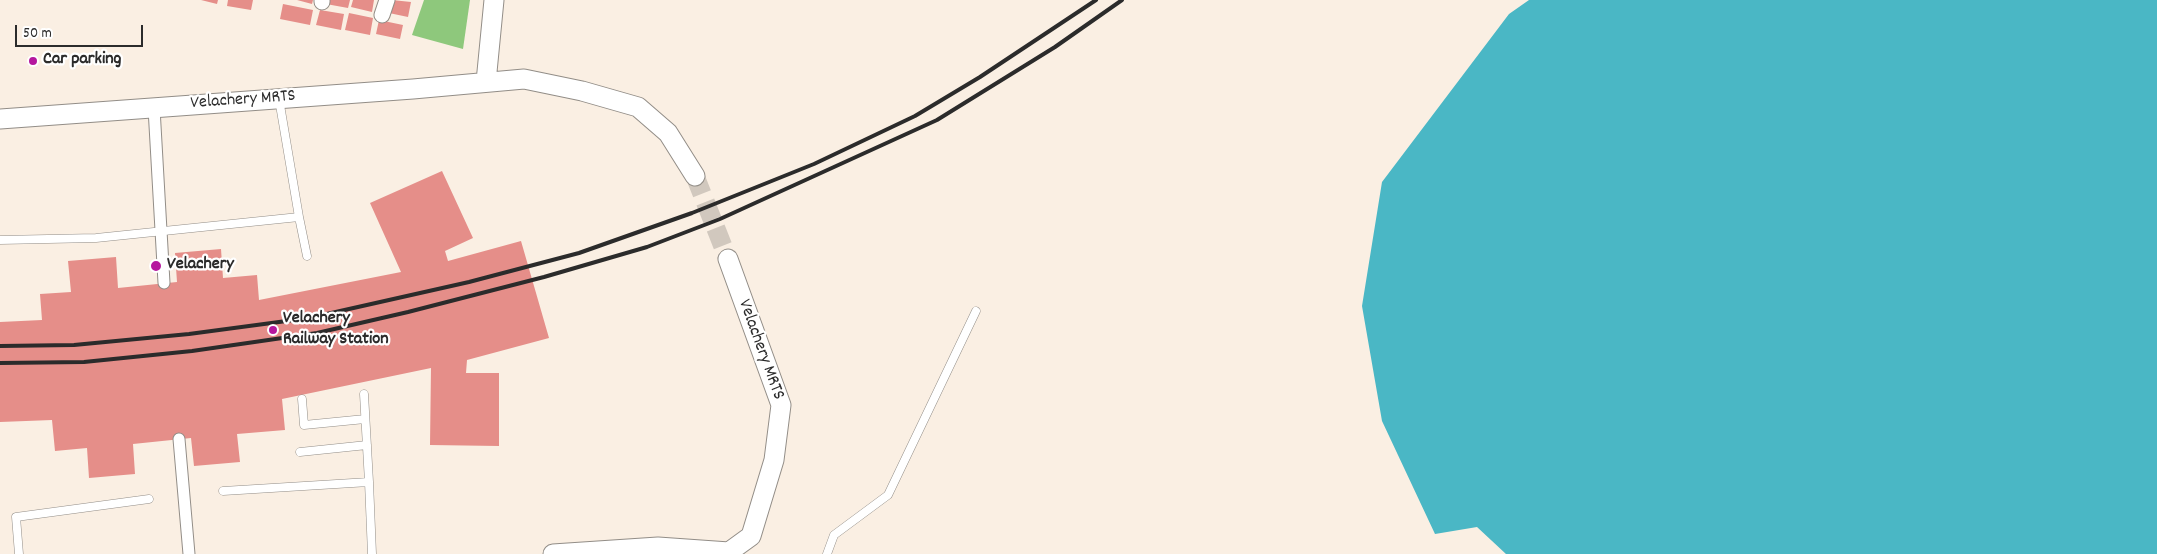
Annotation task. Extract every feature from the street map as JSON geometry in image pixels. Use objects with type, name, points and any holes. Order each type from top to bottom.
[{"type":"street","points":[[382,15],[387,0]]},
{"type":"street","points":[[486,82],[494,0]]},
{"type":"street","name":"Velachery MRTS","points":[[0,118],[279,99],[524,79],[582,90],[638,107],[668,133],[695,176]]},
{"type":"street","points":[[154,108],[164,283]]},
{"type":"street","name":"Velachery MRTS","points":[[553,554],[608,552],[658,547],[729,552],[750,536],[774,460],[781,405],[728,260]]},
{"type":"street","points":[[179,440],[189,554]]},
{"type":"lane","points":[[279,99],[299,217],[308,256]]},
{"type":"lane","points":[[0,240],[96,238],[299,217]]},
{"type":"lane","points":[[827,554],[834,536],[888,495],[976,311]]},
{"type":"lane","points":[[364,394],[372,554]]},
{"type":"lane","points":[[302,399],[304,425],[365,419]]},
{"type":"lane","points":[[300,452],[367,445]]},
{"type":"lane","points":[[223,492],[369,482]]},
{"type":"lane","points":[[19,554],[16,517],[149,499]]},
{"type":"green space","points":[[424,0],[470,0],[463,49],[412,35]]},
{"type":"water","points":[[1529,0],[2157,0],[2157,554],[1506,554],[1477,527],[1435,534],[1382,421],[1362,306],[1382,182],[1509,14]]},
{"type":"building","points":[[201,0],[218,0],[217,4]]},
{"type":"building","points":[[228,0],[253,0],[251,10],[227,6]]},
{"type":"building","points":[[297,0],[313,0],[312,4]]},
{"type":"building","points":[[327,0],[350,0],[348,8],[326,4]]},
{"type":"building","points":[[353,0],[374,0],[372,12],[351,7]]},
{"type":"building","points":[[392,0],[411,2],[408,17],[389,13]]},
{"type":"building","points":[[283,4],[313,10],[310,25],[280,19]]},
{"type":"building","points":[[320,10],[344,14],[341,30],[316,25]]},
{"type":"building","points":[[349,13],[373,18],[370,35],[345,30]]},
{"type":"building","points":[[379,20],[403,25],[400,39],[376,34]]},
{"type":"building","name":"Velachery Railway Station","points":[[442,171],[473,238],[445,251],[448,261],[521,241],[549,338],[467,360],[466,373],[499,373],[499,446],[430,445],[431,368],[282,399],[285,430],[237,434],[240,462],[194,466],[191,438],[133,444],[135,474],[89,478],[87,448],[55,451],[52,420],[0,422],[0,322],[42,320],[40,294],[71,292],[68,261],[116,257],[118,288],[177,282],[175,253],[221,249],[223,278],[257,275],[259,300],[401,272],[370,203]]},
{"type":"tunnel","points":[[695,176],[728,259]]},
{"type":"railway","points":[[0,346],[74,345],[189,334],[309,318],[469,282],[579,253],[692,213],[814,164],[915,116],[980,77],[1096,0]]},
{"type":"railway","points":[[0,363],[84,362],[192,351],[317,333],[544,277],[647,247],[720,219],[937,120],[1055,47],[1122,0]]},
{"type":"place","name":"Car parking","points":[[33,61]]},
{"type":"place","name":"Velachery","points":[[156,266]]},
{"type":"place","name":"Velachery Railway Station","points":[[273,330]]}]
